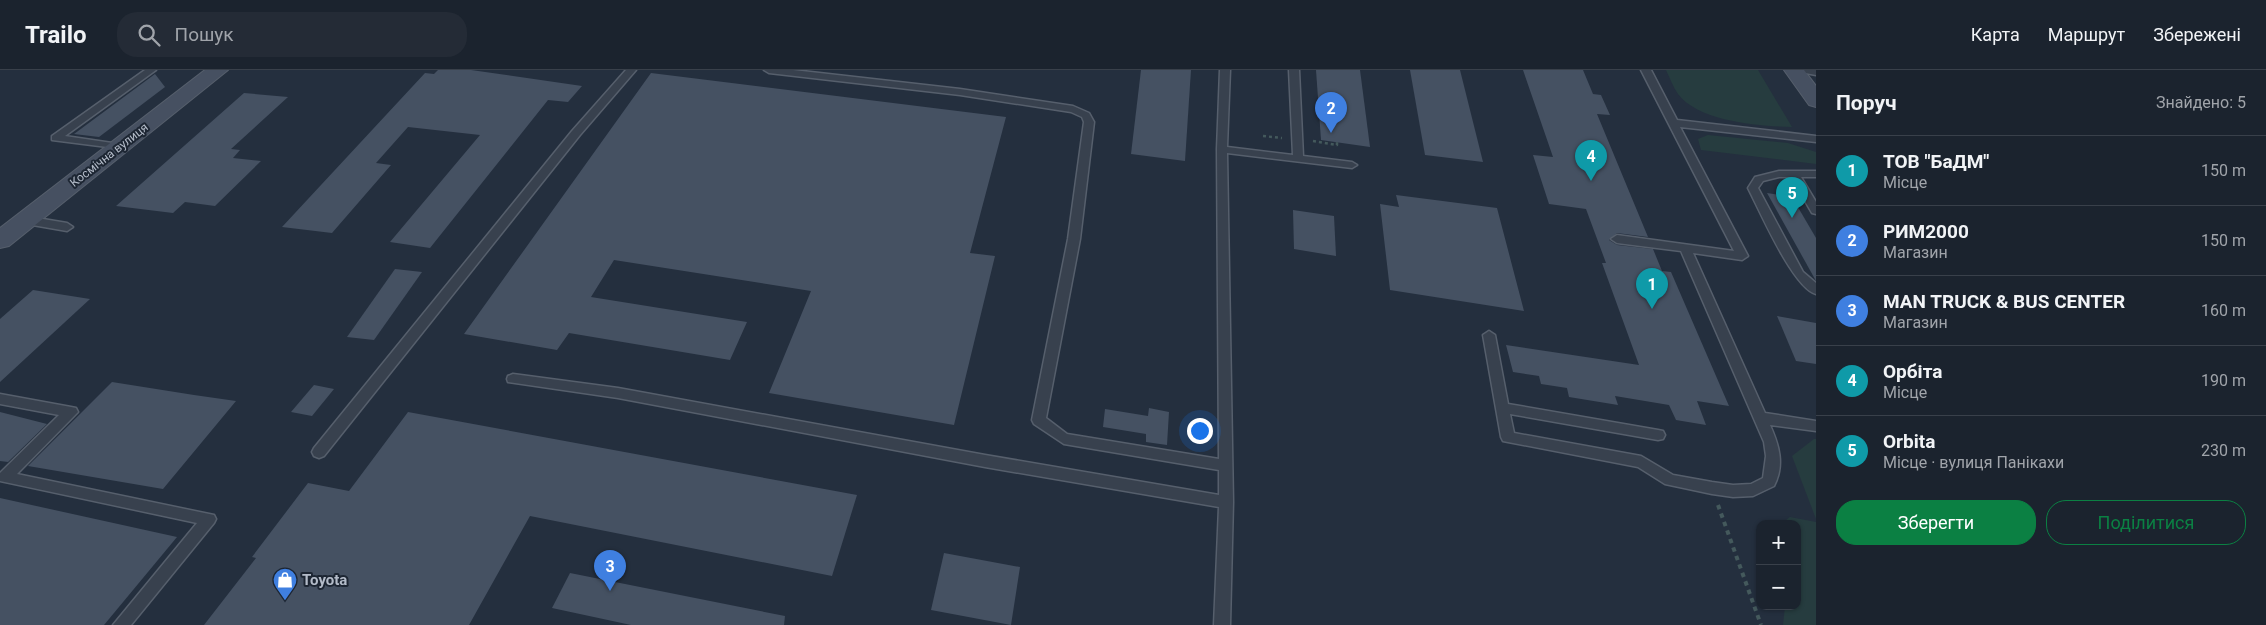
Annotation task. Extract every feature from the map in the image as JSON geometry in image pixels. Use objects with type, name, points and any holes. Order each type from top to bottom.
[{"type":"main road","name":"Космічна вулиця","points":[[0,240],[218,70]]},
{"type":"main road","points":[[1794,70],[1816,102]]},
{"type":"lane","points":[[119,147],[56,138],[151,70]]},
{"type":"lane","points":[[319,452],[576,133],[631,70]]},
{"type":"lane","points":[[768,70],[960,92],[1074,109],[1086,115],[1089,122],[1074,239],[1039,420],[1064,439],[1226,466]]},
{"type":"lane","points":[[1222,625],[1226,502],[1222,148],[1225,70]]},
{"type":"lane","points":[[1294,70],[1298,158]]},
{"type":"lane","points":[[1617,239],[1742,256],[1646,70]]},
{"type":"lane","points":[[1803,70],[1816,72]]},
{"type":"lane","points":[[1674,123],[1816,139]]},
{"type":"lane","points":[[1222,148],[1352,165]]},
{"type":"lane","points":[[1816,174],[1779,174],[1760,179],[1754,188],[1799,274],[1816,290]]},
{"type":"lane","points":[[1794,174],[1816,211]]},
{"type":"lane","points":[[25,220],[67,227]]},
{"type":"lane","points":[[1489,335],[1508,437],[1641,462],[1670,480],[1733,491],[1753,490],[1769,482],[1774,466],[1773,447],[1685,248]]},
{"type":"lane","points":[[513,379],[618,393],[985,461],[1226,502]]},
{"type":"lane","points":[[0,399],[71,412],[5,477],[208,519],[121,625]]},
{"type":"lane","points":[[1503,408],[1658,435]]},
{"type":"lane","points":[[1760,418],[1816,426]]},
{"type":"path","points":[[1322,142],[1337,145],[1337,142]]},
{"type":"path","points":[[1712,488],[1760,625]]},
{"type":"green space","points":[[1666,70],[1758,70],[1792,127],[1747,124],[1700,111],[1678,94]]},
{"type":"green space","points":[[1708,135],[1788,143],[1816,152],[1816,164],[1701,150],[1698,139]]},
{"type":"green space","points":[[1816,439],[1816,519],[1792,456]]},
{"type":"green space","points":[[1790,517],[1816,522],[1816,625],[1783,625],[1785,610],[1801,610],[1801,520],[1786,520]]},
{"type":"building","points":[[438,70],[471,70],[582,86],[568,102],[548,100],[430,248],[390,242],[480,135],[408,127],[376,163],[391,165],[332,233],[282,227],[425,73],[434,74]]},
{"type":"building","points":[[1141,70],[1191,70],[1185,161],[1131,154]]},
{"type":"building","points":[[1316,70],[1360,70],[1370,147],[1321,140]]},
{"type":"building","points":[[1410,70],[1460,70],[1483,162],[1425,155]]},
{"type":"building","points":[[1523,70],[1583,70],[1593,94],[1601,95],[1610,115],[1597,114],[1648,237],[1617,233],[1609,240],[1617,245],[1653,249],[1662,271],[1671,272],[1729,406],[1697,401],[1706,425],[1676,420],[1669,405],[1615,396],[1618,405],[1569,397],[1567,388],[1541,384],[1539,376],[1513,372],[1506,345],[1639,365],[1602,263],[1606,263],[1586,209],[1549,204],[1533,155],[1553,157]]},
{"type":"building","points":[[651,73],[1006,117],[970,253],[995,256],[954,425],[769,393],[811,291],[614,260],[591,297],[747,322],[730,360],[569,333],[557,350],[464,334]]},
{"type":"building","points":[[155,74],[165,87],[99,137],[74,134]]},
{"type":"building","points":[[244,93],[288,97],[231,149],[240,150],[233,158],[261,161],[215,206],[185,202],[173,213],[116,206]]},
{"type":"building","points":[[1767,193],[1792,197],[1816,238],[1816,281]]},
{"type":"building","points":[[1396,195],[1497,208],[1524,311],[1390,290],[1380,204],[1399,207]]},
{"type":"building","points":[[1293,210],[1334,216],[1336,256],[1294,249]]},
{"type":"building","points":[[395,269],[422,272],[374,340],[347,337]]},
{"type":"building","points":[[33,290],[90,299],[0,382],[0,319]]},
{"type":"building","points":[[1777,316],[1816,323],[1816,364],[1796,361]]},
{"type":"building","points":[[112,382],[236,401],[163,489],[28,466]]},
{"type":"building","points":[[314,385],[334,389],[312,416],[291,412]]},
{"type":"building","points":[[1149,408],[1169,412],[1167,445],[1146,442],[1146,434],[1103,427],[1105,409],[1148,416]]},
{"type":"building","points":[[0,412],[47,424],[8,462],[0,461]]},
{"type":"building","points":[[408,412],[857,495],[832,576],[530,516],[469,625],[204,625],[256,558],[252,557],[308,483],[349,491]]},
{"type":"building","points":[[0,498],[177,537],[104,625],[0,625]]},
{"type":"building","points":[[944,553],[1020,567],[1011,625],[931,610]]},
{"type":"building","points":[[570,573],[785,616],[784,625],[631,625],[552,608]]},
{"type":"place","name":"РИМ2000","points":[[1331,133]]},
{"type":"place","name":"Орбіта","points":[[1591,181]]},
{"type":"place","name":"Orbita","points":[[1792,218]]},
{"type":"place","name":"ТОВ \"БаДМ\"","points":[[1652,309]]},
{"type":"place","name":"MAN TRUCK & BUS CENTER","points":[[610,591]]},
{"type":"place","name":"Toyota","points":[[285,601]]}]
